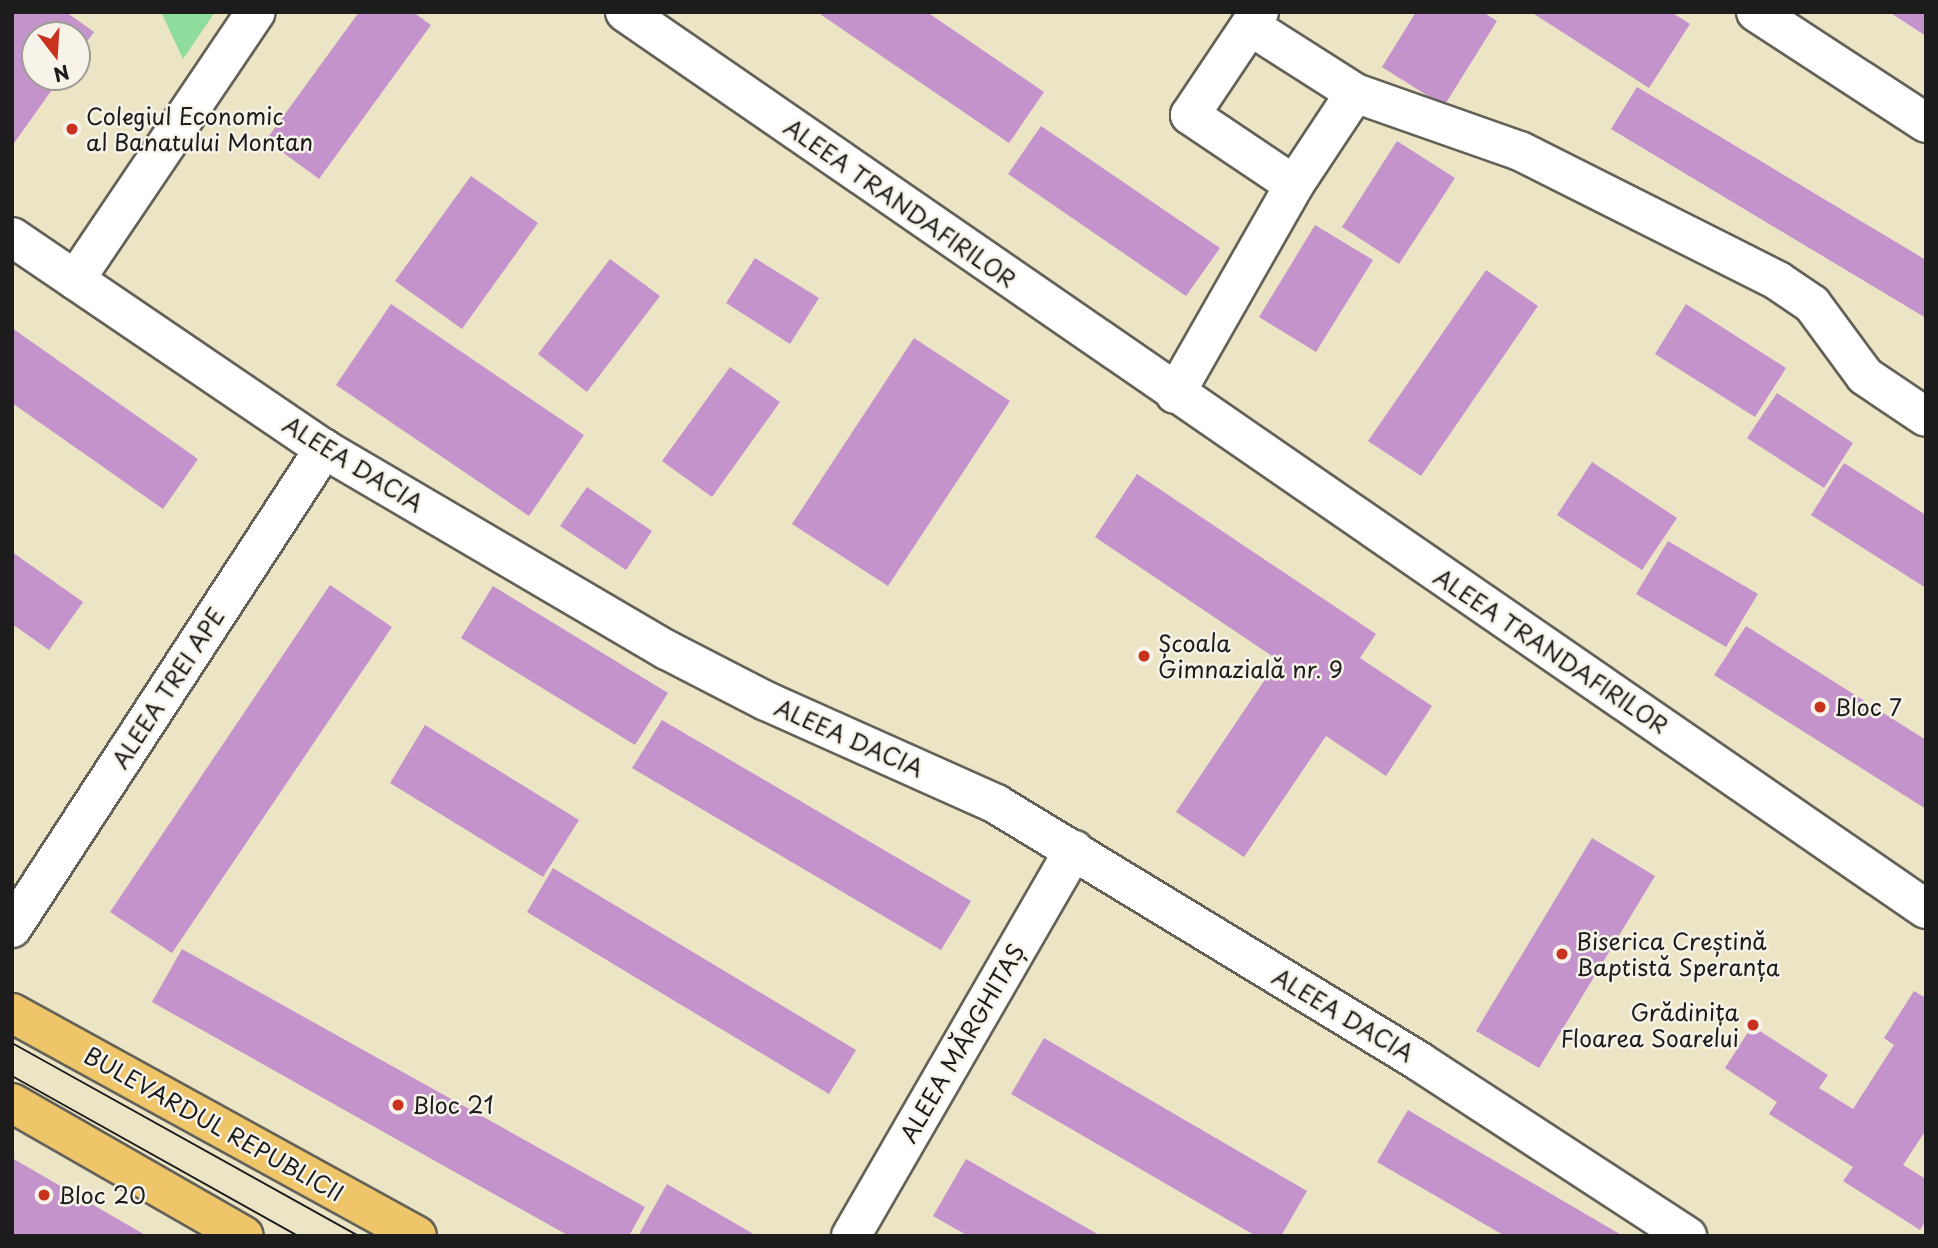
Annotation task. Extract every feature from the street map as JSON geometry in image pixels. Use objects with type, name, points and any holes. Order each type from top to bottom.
[{"type":"main road","name":"BULEVARDUL REPUBLICII","points":[[12,1013],[417,1236]]},
{"type":"main road","points":[[12,1103],[244,1236]]},
{"type":"street","points":[[75,280],[256,12]]},
{"type":"street","name":"ALEEA TRANDAFIRILOR","points":[[625,12],[1175,394],[1926,909]]},
{"type":"street","points":[[1756,12],[1926,122]]},
{"type":"street","points":[[1294,185],[1190,115],[1254,19],[1355,93],[1521,151],[1778,281],[1812,304],[1865,376],[1926,417]]},
{"type":"street","points":[[1175,394],[1294,185],[1355,93]]},
{"type":"street","name":"ALEEA DACIA","points":[[12,237],[324,449],[667,650],[766,701],[996,804],[1420,1062],[1687,1236]]},
{"type":"street","name":"ALEEA TREI APE","points":[[12,928],[324,449]]},
{"type":"street","name":"ALEEA MĂRGHITAȘ","points":[[851,1236],[1074,850]]},
{"type":"green space","points":[[161,12],[215,12],[183,59]]},
{"type":"building","points":[[12,12],[66,12],[79,21],[21,21],[21,91],[51,91],[12,146]]},
{"type":"building","points":[[359,12],[413,12],[431,25],[319,179],[266,140]]},
{"type":"building","points":[[817,12],[927,12],[1044,92],[1009,143]]},
{"type":"building","points":[[1416,12],[1483,12],[1497,21],[1444,106],[1382,67]]},
{"type":"building","points":[[1531,12],[1671,12],[1690,24],[1649,88]]},
{"type":"building","points":[[1889,12],[1926,12],[1926,36]]},
{"type":"building","points":[[1637,87],[1926,260],[1926,318],[1611,129]]},
{"type":"building","points":[[1041,126],[1220,248],[1186,296],[1008,174]]},
{"type":"building","points":[[1397,141],[1455,178],[1399,264],[1342,227]]},
{"type":"building","points":[[471,176],[538,223],[462,329],[395,281]]},
{"type":"building","points":[[1315,225],[1373,260],[1316,352],[1259,317]]},
{"type":"building","points":[[755,258],[819,298],[790,344],[726,303]]},
{"type":"building","points":[[610,259],[660,296],[587,392],[538,354]]},
{"type":"building","points":[[1486,270],[1538,306],[1421,476],[1368,441]]},
{"type":"building","points":[[391,304],[584,435],[529,516],[336,385]]},
{"type":"building","points":[[1686,304],[1786,368],[1755,417],[1655,354]]},
{"type":"building","points":[[12,328],[198,459],[163,509],[12,403]]},
{"type":"building","points":[[914,338],[1010,401],[888,586],[792,524]]},
{"type":"building","points":[[730,367],[780,402],[712,497],[662,461]]},
{"type":"building","points":[[1777,393],[1853,443],[1824,488],[1747,438]]},
{"type":"building","points":[[1592,462],[1677,518],[1642,570],[1557,515]]},
{"type":"building","points":[[1844,463],[1926,515],[1926,588],[1811,515]]},
{"type":"building","points":[[1137,474],[1376,634],[1360,658],[1432,706],[1386,776],[1326,736],[1244,857],[1176,812],[1278,660],[1095,537]]},
{"type":"building","points":[[587,487],[652,531],[626,570],[560,526]]},
{"type":"building","points":[[1668,541],[1758,594],[1726,647],[1636,594]]},
{"type":"building","points":[[12,552],[83,602],[49,650],[12,624]]},
{"type":"building","points":[[330,585],[392,627],[172,953],[110,912]]},
{"type":"building","points":[[493,586],[668,693],[635,745],[461,638]]},
{"type":"building","name":"Bloc 7","points":[[1746,626],[1926,740],[1926,809],[1714,675]]},
{"type":"building","points":[[662,720],[971,901],[941,950],[632,768]]},
{"type":"building","points":[[425,725],[579,820],[543,877],[390,783]]},
{"type":"building","points":[[1592,838],[1655,876],[1539,1068],[1476,1031]]},
{"type":"building","points":[[553,868],[856,1050],[829,1094],[527,912]]},
{"type":"building","name":"Bloc 21","points":[[182,949],[645,1207],[629,1236],[569,1236],[152,1002]]},
{"type":"building","points":[[1914,991],[1926,998],[1926,1130],[1903,1165],[1926,1179],[1926,1220],[1920,1230],[1843,1181],[1853,1167],[1769,1114],[1777,1102],[1725,1068],[1752,1026],[1828,1075],[1819,1088],[1853,1109],[1894,1045],[1884,1038]]},
{"type":"building","points":[[1044,1038],[1307,1191],[1281,1236],[1256,1236],[1011,1094]]},
{"type":"building","points":[[1408,1110],[1623,1236],[1505,1236],[1377,1162]]},
{"type":"building","name":"Bloc 20","points":[[12,1158],[147,1236],[18,1236],[12,1232]]},
{"type":"building","points":[[966,1159],[1101,1236],[968,1236],[933,1216]]},
{"type":"building","points":[[667,1184],[757,1236],[638,1236]]},
{"type":"tram line","points":[[12,1043],[359,1236]]},
{"type":"tram line","points":[[12,1076],[298,1236]]},
{"type":"place","name":"Colegiul Economic al Banatului Montan","points":[[72,129]]},
{"type":"place","name":"Școala Gimnazială nr. 9","points":[[1144,656]]},
{"type":"place","name":"Bloc 7","points":[[1820,707]]},
{"type":"place","name":"Biserica Creștină Baptistă Speranța","points":[[1562,954]]},
{"type":"place","name":"Grădinița Floarea Soarelui","points":[[1753,1025]]},
{"type":"place","name":"Bloc 21","points":[[398,1105]]},
{"type":"place","name":"Bloc 20","points":[[44,1195]]}]
